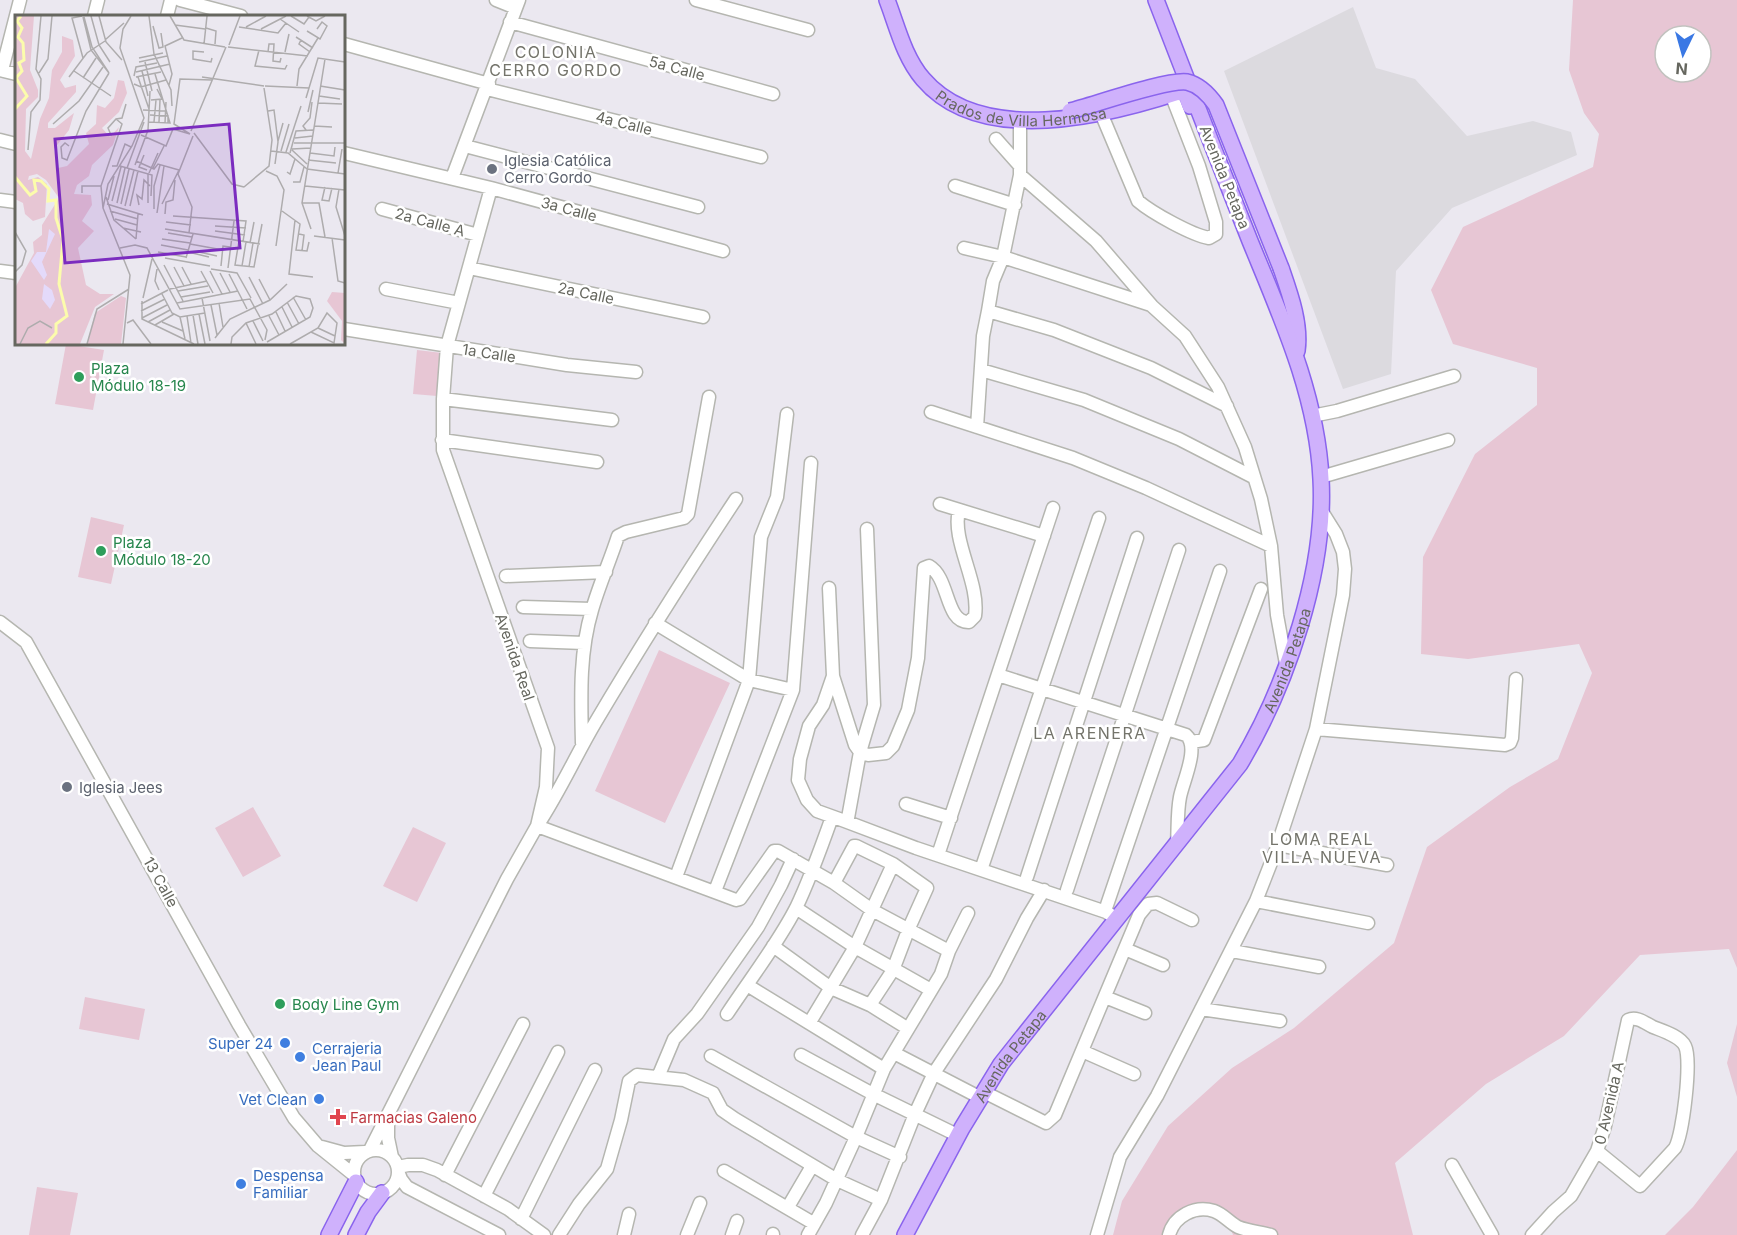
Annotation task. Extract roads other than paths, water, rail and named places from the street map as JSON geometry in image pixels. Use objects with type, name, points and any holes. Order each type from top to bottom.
[{"type":"main road","name":"Prados de Villa Hermosa","points":[[887,0],[910,62],[937,93],[973,111],[1028,120],[1064,120],[1101,113],[1171,94]]},
{"type":"main road","name":"Avenida Petapa","points":[[904,1235],[957,1135],[1001,1064],[1112,912],[1128,905],[1232,775],[1263,719],[1286,664],[1309,592],[1321,510],[1321,477],[1312,416],[1285,327],[1156,0]]},
{"type":"main road","points":[[1028,120],[1070,111],[1170,83],[1188,82],[1200,88],[1216,105],[1281,268],[1298,330],[1296,360]]},
{"type":"main road","points":[[1171,94],[1183,92],[1190,106],[1200,114]]},
{"type":"main road","points":[[329,1235],[355,1179]]},
{"type":"main road","points":[[356,1235],[368,1212],[385,1192]]},
{"type":"street","points":[[16,15],[20,0]]},
{"type":"street","points":[[94,15],[98,0]]},
{"type":"street","points":[[167,15],[171,0]]},
{"type":"street","points":[[180,0],[237,15]]},
{"type":"street","points":[[452,178],[518,4],[496,0]]},
{"type":"street","points":[[696,0],[808,30]]},
{"type":"street","points":[[1,70],[15,18]]},
{"type":"street","name":"5a Calle","points":[[510,22],[773,94]]},
{"type":"street","name":"4a Calle","points":[[345,44],[488,86],[761,157]]},
{"type":"street","points":[[1101,113],[1138,201],[1150,210],[1209,238],[1216,234],[1216,222],[1199,166],[1171,94]]},
{"type":"street","points":[[976,427],[983,336],[993,281],[1003,257],[1015,205],[1028,120]]},
{"type":"street","points":[[996,139],[1020,170],[1096,241],[1152,306],[1185,336],[1218,387],[1245,447],[1261,499],[1271,546],[1277,615],[1286,664]]},
{"type":"street","points":[[0,140],[15,144]]},
{"type":"street","points":[[465,146],[698,207]]},
{"type":"street","name":"3a Calle","points":[[345,153],[491,188],[723,251]]},
{"type":"street","points":[[955,186],[1015,205]]},
{"type":"street","name":"Avenida Real","points":[[368,1151],[507,879],[537,826],[546,787],[548,748],[443,450],[442,440],[447,346],[491,188]]},
{"type":"street","points":[[0,200],[15,202]]},
{"type":"street","name":"2a Calle A","points":[[382,209],[478,235]]},
{"type":"street","points":[[964,248],[1003,257],[1152,306]]},
{"type":"street","name":"2a Calle","points":[[469,268],[703,317]]},
{"type":"street","points":[[0,271],[15,273]]},
{"type":"street","points":[[386,289],[459,303]]},
{"type":"street","points":[[988,311],[1054,330],[1151,368],[1227,406]]},
{"type":"street","name":"1a Calle","points":[[345,329],[567,365],[636,372]]},
{"type":"street","points":[[981,370],[1084,400],[1179,439],[1253,477]]},
{"type":"street","points":[[1312,416],[1337,411],[1454,376]]},
{"type":"street","points":[[583,744],[581,703],[584,643],[592,609],[620,534],[684,518],[688,514],[709,397]]},
{"type":"street","points":[[443,399],[612,420]]},
{"type":"street","points":[[931,412],[1073,458],[1146,488],[1271,546]]},
{"type":"street","points":[[676,877],[749,680],[761,537],[777,497],[787,414]]},
{"type":"street","points":[[442,440],[597,462]]},
{"type":"street","points":[[1321,477],[1448,440]]},
{"type":"street","points":[[715,891],[793,690],[812,463]]},
{"type":"street","points":[[736,499],[655,623],[537,826],[738,900],[774,851],[778,851],[834,883],[872,910],[949,951]]},
{"type":"street","points":[[940,504],[1044,536]]},
{"type":"street","points":[[940,849],[1053,508]]},
{"type":"street","points":[[829,588],[833,676],[855,745],[860,752],[868,755],[886,753],[893,746],[908,710],[918,658],[924,568],[932,567],[941,578],[955,617],[963,622],[969,622],[975,616],[973,582],[959,530],[959,510]]},
{"type":"street","points":[[1097,1235],[1120,1157],[1157,1096],[1256,901],[1278,846],[1316,729],[1343,595],[1345,569],[1343,552],[1336,534],[1321,510]]},
{"type":"street","points":[[983,864],[1099,518]]},
{"type":"street","points":[[848,818],[860,752],[874,705],[867,529]]},
{"type":"street","points":[[1027,877],[1137,537]]},
{"type":"street","points":[[1067,890],[1179,550]]},
{"type":"street","points":[[833,676],[823,705],[809,726],[800,759],[798,780],[807,800],[817,811],[916,848],[1106,912],[1112,912],[1168,729],[1220,571]]},
{"type":"street","points":[[506,576],[606,572]]},
{"type":"street","points":[[1191,742],[1204,740],[1261,589]]},
{"type":"street","points":[[523,608],[592,609]]},
{"type":"street","name":"13 Calle","points":[[0,622],[26,642],[239,1025],[294,1118],[318,1146],[355,1179]]},
{"type":"street","points":[[655,623],[749,680],[793,690]]},
{"type":"street","points":[[530,641],[584,643]]},
{"type":"street","points":[[998,675],[1186,735],[1191,742],[1191,758],[1180,798],[1177,844]]},
{"type":"street","points":[[1316,729],[1505,745],[1510,743],[1512,738],[1516,679]]},
{"type":"street","points":[[906,804],[951,818]]},
{"type":"street","points":[[727,1014],[796,908],[832,817]]},
{"type":"street","points":[[834,883],[854,846],[857,846],[893,864],[927,888],[893,970],[870,1005]]},
{"type":"street","points":[[1278,846],[1387,865]]},
{"type":"street","points":[[658,1077],[674,1039],[697,1014],[758,927],[782,885],[793,859]]},
{"type":"street","points":[[810,1022],[855,947],[893,864]]},
{"type":"street","points":[[862,1235],[881,1200],[934,1073],[996,979],[1044,890]]},
{"type":"street","points":[[1256,901],[1368,922]]},
{"type":"street","points":[[894,1053],[1046,1123],[1055,1115],[1137,921],[1148,904],[1152,903],[1178,912],[1192,920]]},
{"type":"street","points":[[1128,905],[1137,921]]},
{"type":"street","points":[[796,908],[855,947],[931,990]]},
{"type":"street","points":[[724,1171],[788,1207],[810,1229],[837,1180],[884,1069],[941,974],[949,951],[968,914]]},
{"type":"street","points":[[773,946],[831,988],[870,1005],[907,1028]]},
{"type":"street","points":[[1125,949],[1163,964]]},
{"type":"street","points":[[1232,951],[1319,968]]},
{"type":"street","points":[[747,985],[884,1069]]},
{"type":"street","points":[[1105,997],[1145,1014]]},
{"type":"street","points":[[1201,1009],[1280,1022]]},
{"type":"street","name":"0 Avenida A","points":[[1532,1235],[1571,1196],[1597,1151],[1605,1126],[1628,1020],[1636,1018],[1680,1039],[1688,1053],[1684,1121],[1680,1140],[1675,1148],[1640,1186],[1597,1151]]},
{"type":"street","points":[[445,1175],[524,1024]]},
{"type":"street","points":[[1082,1051],[1134,1074]]},
{"type":"street","points":[[484,1196],[558,1052]]},
{"type":"street","points":[[801,1054],[873,1094],[957,1135]]},
{"type":"street","points":[[711,1056],[856,1137],[900,1157]]},
{"type":"street","points":[[521,1219],[595,1070]]},
{"type":"street","points":[[559,1235],[579,1204],[607,1169],[629,1081],[637,1075],[684,1080],[713,1093],[718,1105],[728,1115],[837,1180],[881,1200]]},
{"type":"street","name":"Avenida Real","points":[[393,1102],[387,1128],[396,1165]]},
{"type":"street","points":[[318,1146],[344,1154],[382,1150],[396,1165],[403,1183],[415,1194],[499,1235]]},
{"type":"street","points":[[368,1151],[357,1160],[355,1179],[366,1192],[415,1194]]},
{"type":"street","points":[[396,1165],[423,1166],[445,1175],[484,1196],[544,1235]]},
{"type":"street","points":[[385,1192],[397,1180],[396,1165]]},
{"type":"street","points":[[1452,1165],[1492,1235]]},
{"type":"street","points":[[788,1207],[812,1166]]},
{"type":"street","points":[[687,1235],[700,1203]]},
{"type":"street","points":[[1169,1235],[1172,1225],[1181,1216],[1200,1209],[1214,1211],[1238,1226],[1271,1235]]},
{"type":"street","points":[[624,1235],[629,1214]]},
{"type":"street","points":[[732,1235],[737,1221]]},
{"type":"place","name":"Iglesia Católica Cerro Gordo","points":[[492,169]]},
{"type":"place","name":"Plaza Módulo 18-19","points":[[79,377]]},
{"type":"place","name":"Plaza Módulo 18-20","points":[[101,551]]},
{"type":"place","name":"Iglesia Jees","points":[[67,787]]},
{"type":"place","name":"Body Line Gym","points":[[280,1004]]},
{"type":"place","name":"Super 24","points":[[285,1043]]},
{"type":"place","name":"Cerrajeria Jean Paul","points":[[300,1057]]},
{"type":"place","name":"Vet Clean","points":[[319,1099]]},
{"type":"place","name":"Farmacias Galeno","points":[[338,1117]]},
{"type":"place","name":"Despensa Familiar","points":[[241,1184]]},
{"type":"district","name":"COLONIA CERRO GORDO","points":[[556,61]]},
{"type":"district","name":"LA ARENERA","points":[[1090,733]]},
{"type":"district","name":"LOMA REAL VILLA NUEVA","points":[[1322,848]]}]
